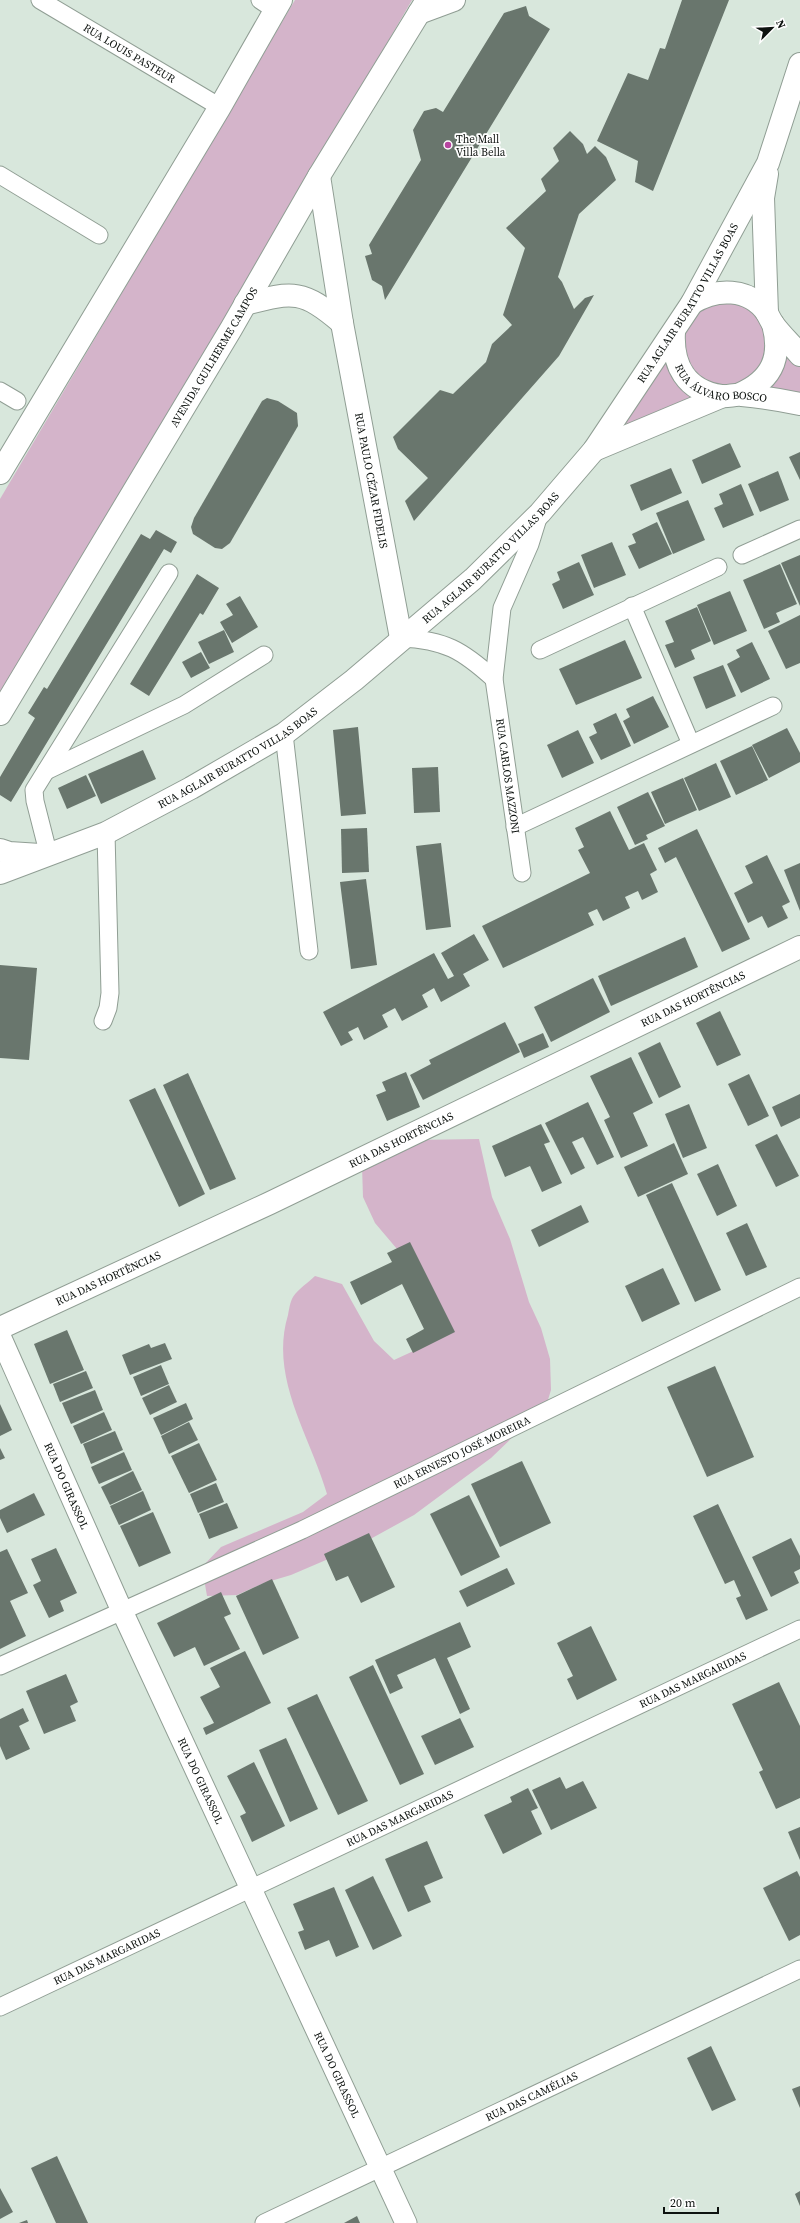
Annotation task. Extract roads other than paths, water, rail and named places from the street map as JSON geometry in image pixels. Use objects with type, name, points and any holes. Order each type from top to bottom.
[{"type":"main road","points":[[423,6],[453,0]]},
{"type":"main road","points":[[0,473],[220,107],[272,3]]},
{"type":"main road","name":"AVENIDA GUILHERME CAMPOS","points":[[0,714],[245,304],[319,176],[423,6]]},
{"type":"main road","name":"RUA AGLAIR BURATTO VILLAS BOAS","points":[[0,873],[49,856],[106,833],[191,788],[284,734],[354,680],[401,638],[473,579],[540,513],[594,450],[692,304],[768,163],[800,64]]},
{"type":"main road","points":[[594,450],[753,388],[765,379],[777,353],[777,338],[770,318],[763,198],[768,163]]},
{"type":"main road","name":"RUA PAULO CÉZAR FIDELIS","points":[[319,176],[342,324],[401,638]]},
{"type":"main road","points":[[692,304],[704,296],[717,292],[731,292],[745,296],[757,303],[799,353]]},
{"type":"main road","points":[[245,304],[276,296],[297,296],[318,304],[342,324]]},
{"type":"main road","name":"RUA ÁLVARO BOSCO","points":[[674,332],[673,347],[676,362],[684,376],[694,386],[708,394],[732,395],[800,404]]},
{"type":"main road","points":[[0,850],[9,853],[49,856]]},
{"type":"main road","name":"RUA DAS HORTÊNCIAS","points":[[0,1328],[270,1203],[800,947]]},
{"type":"street","name":"RUA LOUIS PASTEUR","points":[[40,0],[220,107]]},
{"type":"street","points":[[0,175],[99,235]]},
{"type":"street","points":[[0,391],[17,400]]},
{"type":"street","name":"RUA CARLOS MAZZONI","points":[[522,873],[494,679],[502,608],[530,544],[540,513]]},
{"type":"street","points":[[742,555],[800,529]]},
{"type":"street","points":[[540,650],[718,566]]},
{"type":"street","points":[[49,856],[35,801],[34,790],[169,573]]},
{"type":"street","points":[[632,606],[691,744]]},
{"type":"street","points":[[401,638],[428,639],[450,646],[472,658],[494,679]]},
{"type":"street","points":[[46,771],[184,705],[264,655]]},
{"type":"street","points":[[515,826],[773,706]]},
{"type":"street","points":[[284,734],[309,951]]},
{"type":"street","points":[[103,1021],[108,1008],[110,993],[106,833]]},
{"type":"street","name":"RUA ERNESTO JOSÉ MOREIRA","points":[[0,1666],[204,1576],[302,1530],[800,1287]]},
{"type":"street","name":"RUA DO GIRASSOL","points":[[0,1336],[122,1611],[249,1889],[406,2223]]},
{"type":"street","name":"RUA DAS MARGARIDAS","points":[[0,2007],[800,1629]]},
{"type":"street","name":"RUA DAS CAMÉLIAS","points":[[264,2223],[800,1969]]},
{"type":"place","name":"The Mall Villa Bella","points":[[448,145]]}]
